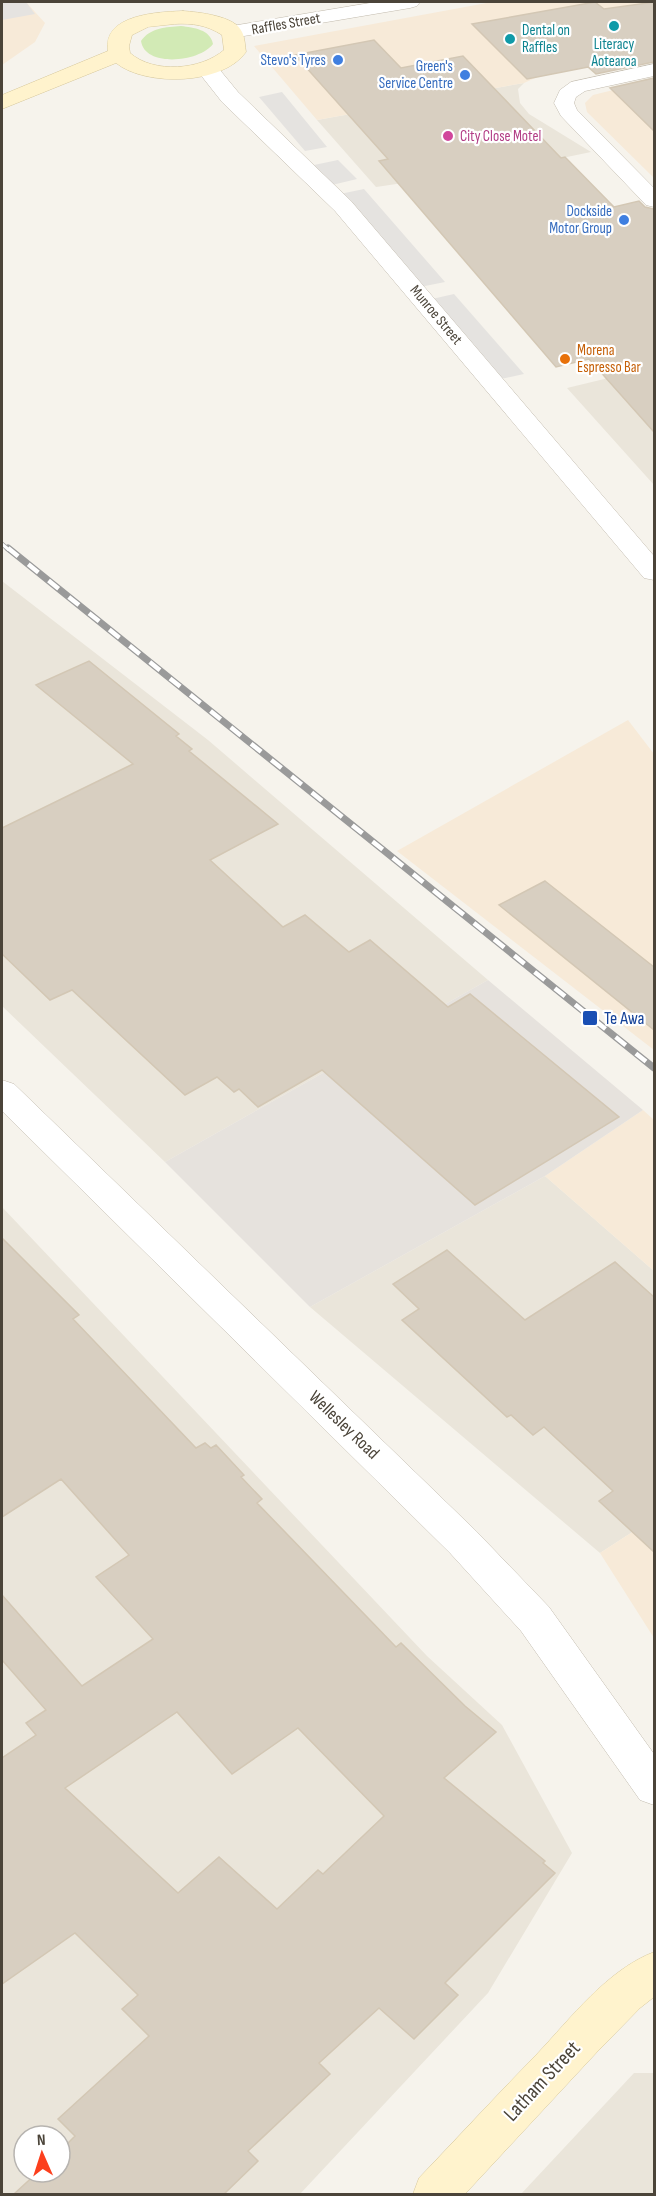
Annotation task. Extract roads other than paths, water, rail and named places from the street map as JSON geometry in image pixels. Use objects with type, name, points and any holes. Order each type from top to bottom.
[{"type":"main road","points":[[142,2],[154,19]]},
{"type":"main road","points":[[205,18],[220,24],[232,32],[235,52],[227,61],[207,69],[153,71],[132,65],[119,54],[117,43],[121,33],[135,24],[154,19],[205,18]]},
{"type":"main road","points":[[2,103],[119,54]]},
{"type":"main road","name":"Latham Street","points":[[435,2194],[582,2037],[625,1994],[654,1972]]},
{"type":"street","name":"Raffles Street","points":[[232,32],[410,2]]},
{"type":"street","name":"Munroe Street","points":[[207,69],[230,97],[343,206],[654,572]]},
{"type":"street","name":"Wellesley Road","points":[[2,1092],[462,1542],[535,1619],[654,1787]]},
{"type":"lane","points":[[654,70],[578,86],[567,94],[564,103],[568,112],[654,200]]},
{"type":"railway","points":[[2,544],[9,550]]},
{"type":"railway","points":[[8,548],[654,1068]]},
{"type":"place","name":"Literacy Aotearoa","points":[[614,26]]},
{"type":"place","name":"Dental on Raffles","points":[[510,39]]},
{"type":"place","name":"Stevo's Tyres","points":[[338,60]]},
{"type":"place","name":"Green's Service Centre","points":[[465,75]]},
{"type":"place","name":"City Close Motel","points":[[448,136]]},
{"type":"place","name":"Dockside Motor Group","points":[[624,220]]},
{"type":"place","name":"Morena Espresso Bar","points":[[565,359]]},
{"type":"place","name":"Te Awa","points":[[590,1018]]}]
